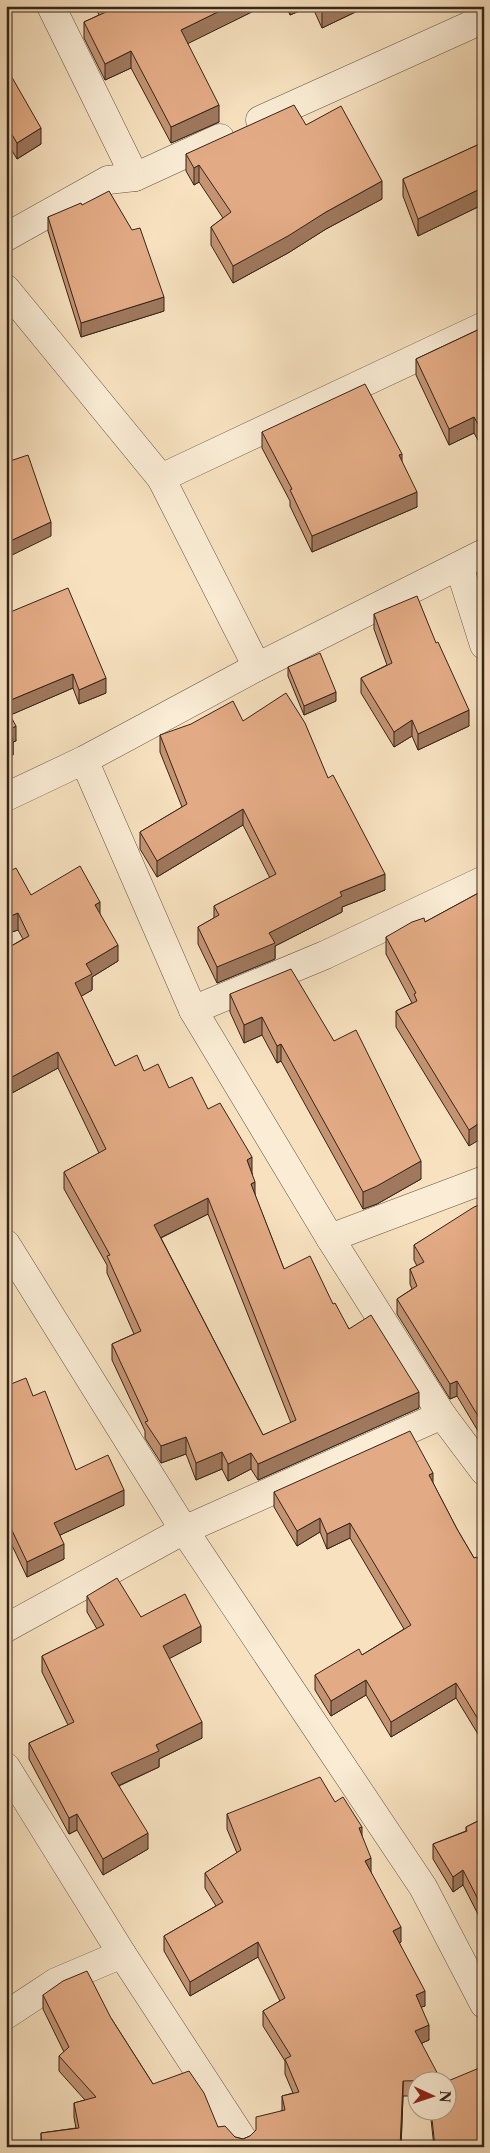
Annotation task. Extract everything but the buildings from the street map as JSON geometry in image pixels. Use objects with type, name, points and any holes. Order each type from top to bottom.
[{"type":"street","points":[[51,6],[135,177]]},
{"type":"street","points":[[6,237],[108,180],[135,177],[484,19]]},
{"type":"street","points":[[6,289],[162,478],[257,667]]},
{"type":"street","points":[[162,478],[484,326]]},
{"type":"street","points":[[6,797],[84,760],[257,667],[484,553]]},
{"type":"street","points":[[459,566],[484,646]]},
{"type":"street","points":[[84,760],[193,1010],[330,1238],[442,1414],[484,1471]]},
{"type":"street","points":[[193,1010],[325,955],[484,880]]},
{"type":"street","points":[[330,1238],[484,1180]]},
{"type":"street","points":[[6,1244],[184,1530],[423,1887],[484,2004]]},
{"type":"street","points":[[6,1628],[184,1530],[442,1414]]},
{"type":"street","points":[[6,1767],[122,1954],[242,2138]]},
{"type":"street","points":[[6,2015],[56,1982],[122,1954]]}]
